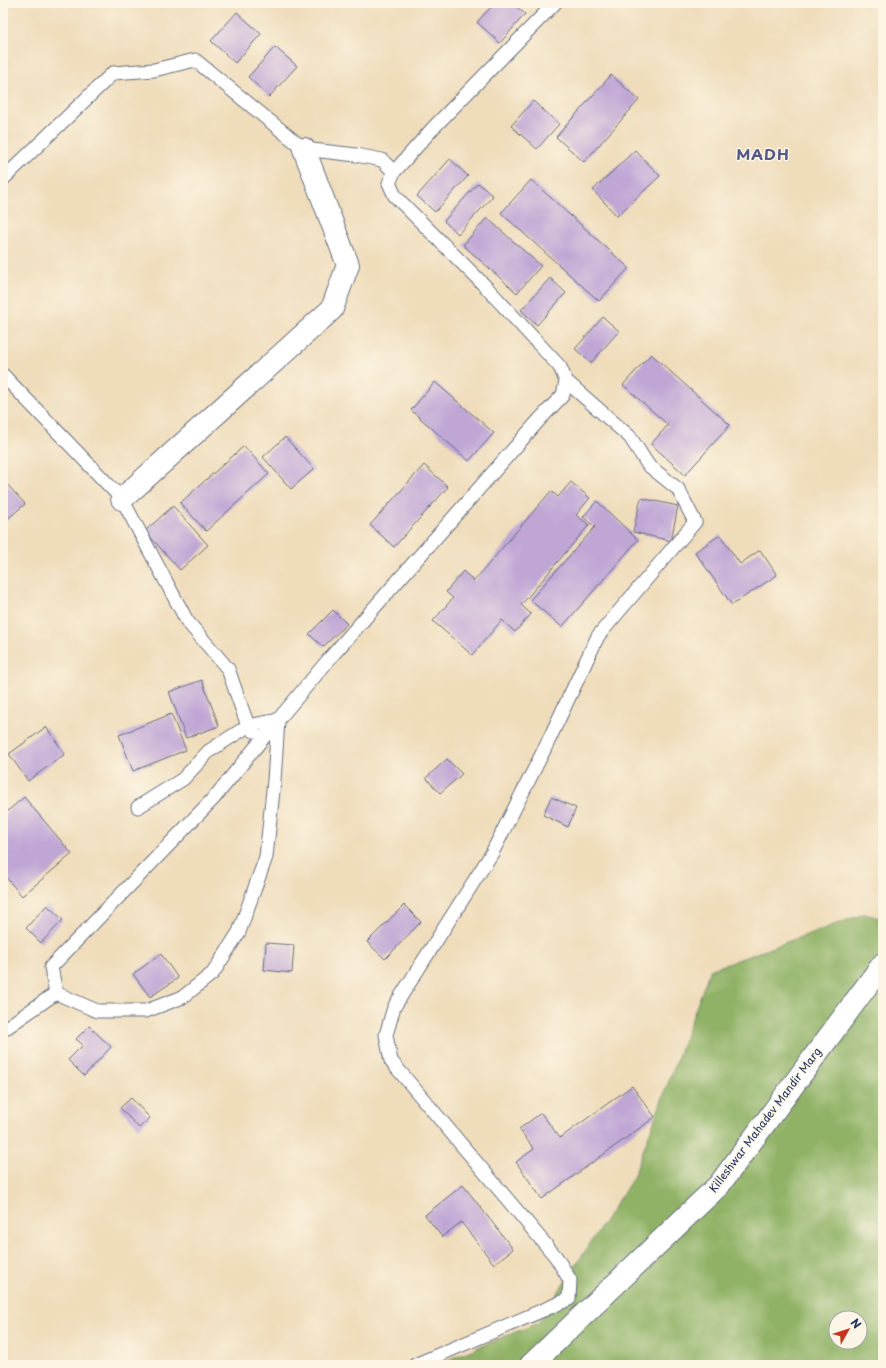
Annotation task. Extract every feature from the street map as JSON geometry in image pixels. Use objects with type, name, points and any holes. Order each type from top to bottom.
[{"type":"street","points":[[122,499],[332,309],[348,265],[304,149]]},
{"type":"street","name":"Killeshwar Mahadev Mandir Marg","points":[[531,1365],[719,1185],[883,964]]},
{"type":"lane","points":[[415,1365],[569,1299],[570,1280],[556,1257],[391,1061],[386,1035],[394,1007],[492,853],[546,748],[598,636],[695,522],[678,489],[648,465],[630,437],[566,380],[560,366],[486,287],[395,196],[389,183],[394,172],[434,127],[555,3]]},
{"type":"lane","points":[[3,179],[113,73],[154,70],[195,60],[304,149],[356,154],[382,160],[394,172]]},
{"type":"lane","points":[[3,375],[122,499],[187,621],[228,669],[248,726],[263,739],[276,754]]},
{"type":"lane","points":[[56,993],[51,967],[214,798],[330,658],[563,395],[566,380]]},
{"type":"lane","points":[[138,807],[183,779],[209,751],[248,726],[278,720]]},
{"type":"lane","points":[[56,993],[97,1011],[146,1011],[183,997],[213,973],[239,932],[266,857],[278,720]]},
{"type":"lane","points":[[3,1030],[56,993]]},
{"type":"green space","points":[[864,914],[883,919],[883,1365],[435,1365],[538,1323],[633,1178],[710,970]]},
{"type":"building","points":[[495,3],[512,3],[525,14],[500,43],[477,22]]},
{"type":"building","points":[[237,12],[261,34],[235,63],[211,41]]},
{"type":"building","points":[[275,47],[297,66],[269,97],[248,77]]},
{"type":"building","points":[[611,75],[639,100],[584,162],[556,137]]},
{"type":"building","points":[[533,101],[559,124],[537,149],[511,126]]},
{"type":"building","points":[[635,150],[660,176],[617,216],[593,190]]},
{"type":"building","points":[[450,159],[468,176],[435,212],[417,196]]},
{"type":"building","points":[[531,180],[629,268],[599,301],[501,213]]},
{"type":"building","points":[[478,183],[493,196],[458,234],[444,221]]},
{"type":"building","points":[[487,218],[541,266],[517,293],[463,245]]},
{"type":"building","points":[[550,278],[566,293],[537,325],[521,310]]},
{"type":"building","points":[[603,317],[619,331],[591,363],[575,349]]},
{"type":"building","points":[[651,354],[730,425],[685,475],[651,444],[668,425],[623,385]]},
{"type":"building","points":[[435,382],[494,433],[469,461],[411,410]]},
{"type":"building","points":[[285,437],[314,469],[291,489],[263,457]]},
{"type":"building","points":[[244,446],[269,474],[206,531],[180,503]]},
{"type":"building","points":[[424,465],[448,487],[394,547],[370,525]]},
{"type":"building","points":[[3,480],[25,504],[3,523]]},
{"type":"building","points":[[571,482],[590,498],[576,515],[589,525],[521,605],[531,614],[515,632],[502,620],[472,655],[433,621],[453,598],[446,592],[463,571],[474,581],[551,491],[558,497]]},
{"type":"building","points":[[641,498],[678,506],[671,541],[633,532]]},
{"type":"building","points":[[597,501],[638,540],[562,627],[530,600],[595,527],[583,517]]},
{"type":"building","points":[[173,506],[208,545],[180,570],[145,531]]},
{"type":"building","points":[[720,535],[740,564],[760,550],[777,575],[732,605],[695,552]]},
{"type":"building","points":[[333,610],[347,624],[323,647],[309,634]]},
{"type":"building","points":[[202,680],[219,726],[186,738],[169,692]]},
{"type":"building","points":[[171,714],[186,750],[133,771],[119,735]]},
{"type":"building","points":[[46,727],[65,754],[28,781],[9,754]]},
{"type":"building","points":[[447,759],[462,774],[440,793],[426,778]]},
{"type":"building","points":[[24,797],[72,854],[22,896],[3,874],[3,815]]},
{"type":"building","points":[[551,797],[576,808],[568,827],[543,815]]},
{"type":"building","points":[[47,905],[63,920],[41,943],[26,928]]},
{"type":"building","points":[[404,905],[421,922],[385,959],[367,942]]},
{"type":"building","points":[[266,943],[294,945],[292,973],[264,970]]},
{"type":"building","points":[[161,954],[178,978],[150,997],[133,974]]},
{"type":"building","points":[[89,1026],[111,1047],[84,1076],[68,1060],[83,1045],[76,1039]]},
{"type":"building","points":[[632,1086],[655,1117],[542,1199],[516,1162],[534,1149],[519,1129],[541,1113],[560,1138]]},
{"type":"building","points":[[131,1098],[150,1118],[139,1128],[120,1108]]},
{"type":"building","points":[[463,1185],[513,1249],[494,1264],[461,1222],[442,1237],[425,1215]]},
{"type":"district","name":"MADH","points":[[763,155]]}]
